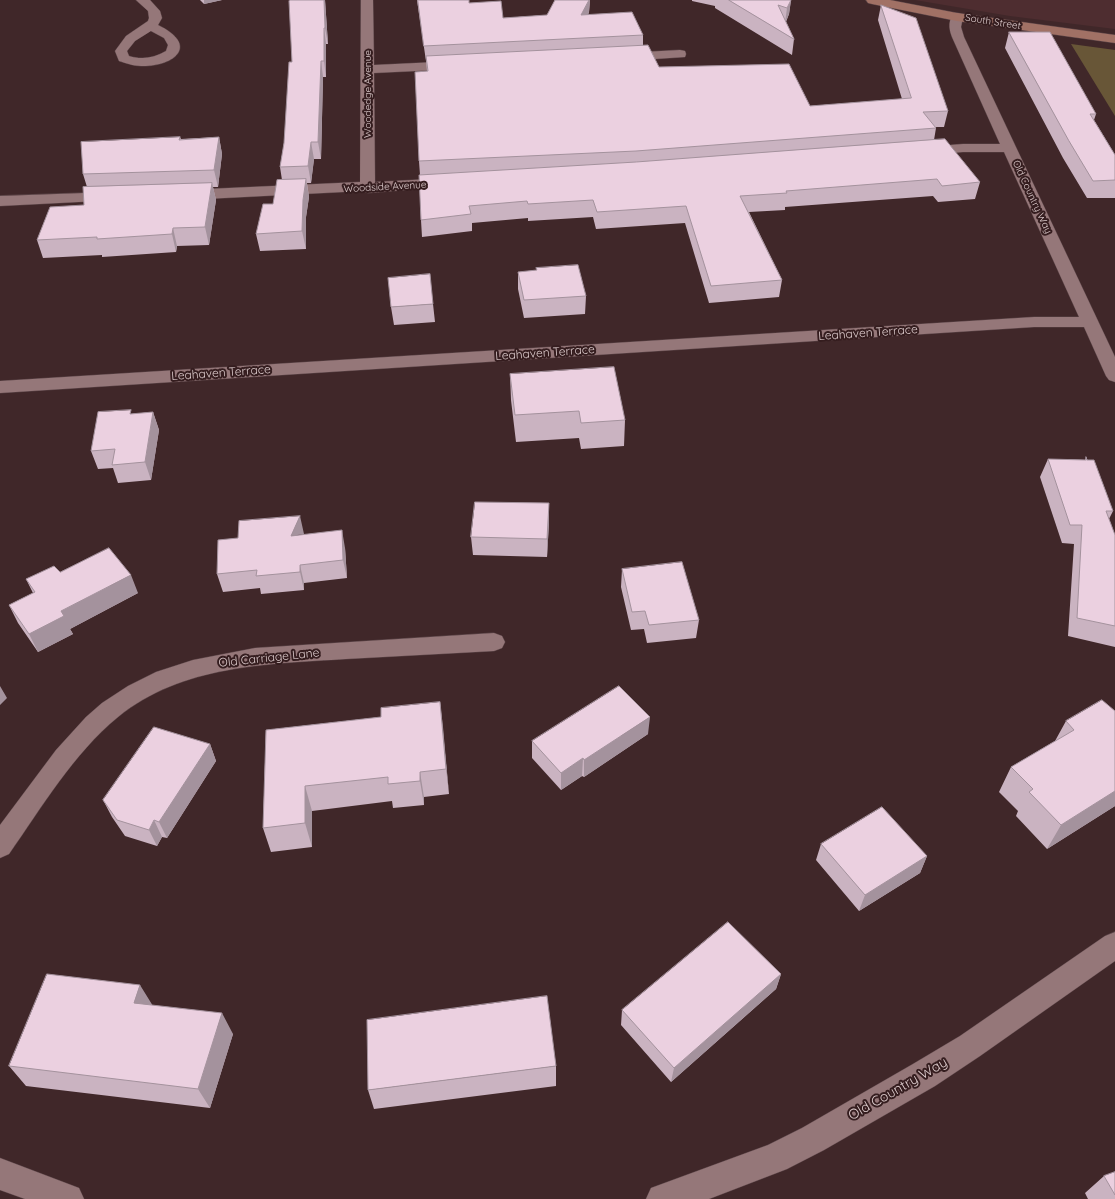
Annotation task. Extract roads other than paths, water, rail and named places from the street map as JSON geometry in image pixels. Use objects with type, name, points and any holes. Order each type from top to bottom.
[{"type":"main road","name":"South Street","points":[[872,0],[957,17],[1115,39]]},
{"type":"street","points":[[142,0],[148,3],[154,12],[154,21],[152,26]]},
{"type":"street","name":"Woodedge Avenue","points":[[367,0],[368,188]]},
{"type":"street","name":"Old Country Way","points":[[957,17],[955,27],[958,37],[1115,376]]},
{"type":"street","points":[[610,58],[680,54]]},
{"type":"street","points":[[368,70],[469,64]]},
{"type":"street","points":[[908,152],[963,148],[1009,148]]},
{"type":"street","name":"Woodside Avenue","points":[[172,195],[463,183]]},
{"type":"street","points":[[0,201],[125,197]]},
{"type":"street","name":"Leahaven Terrace","points":[[0,386],[1034,322],[1090,322]]},
{"type":"street","name":"Old Carriage Lane","points":[[0,846],[69,753],[89,729],[110,710],[152,684],[179,673],[208,665],[264,656],[494,642]]},
{"type":"street","name":"Old Country Way","points":[[662,1199],[776,1158],[813,1138],[924,1075],[970,1046],[1115,945]]},
{"type":"street","points":[[0,1174],[68,1199]]}]
